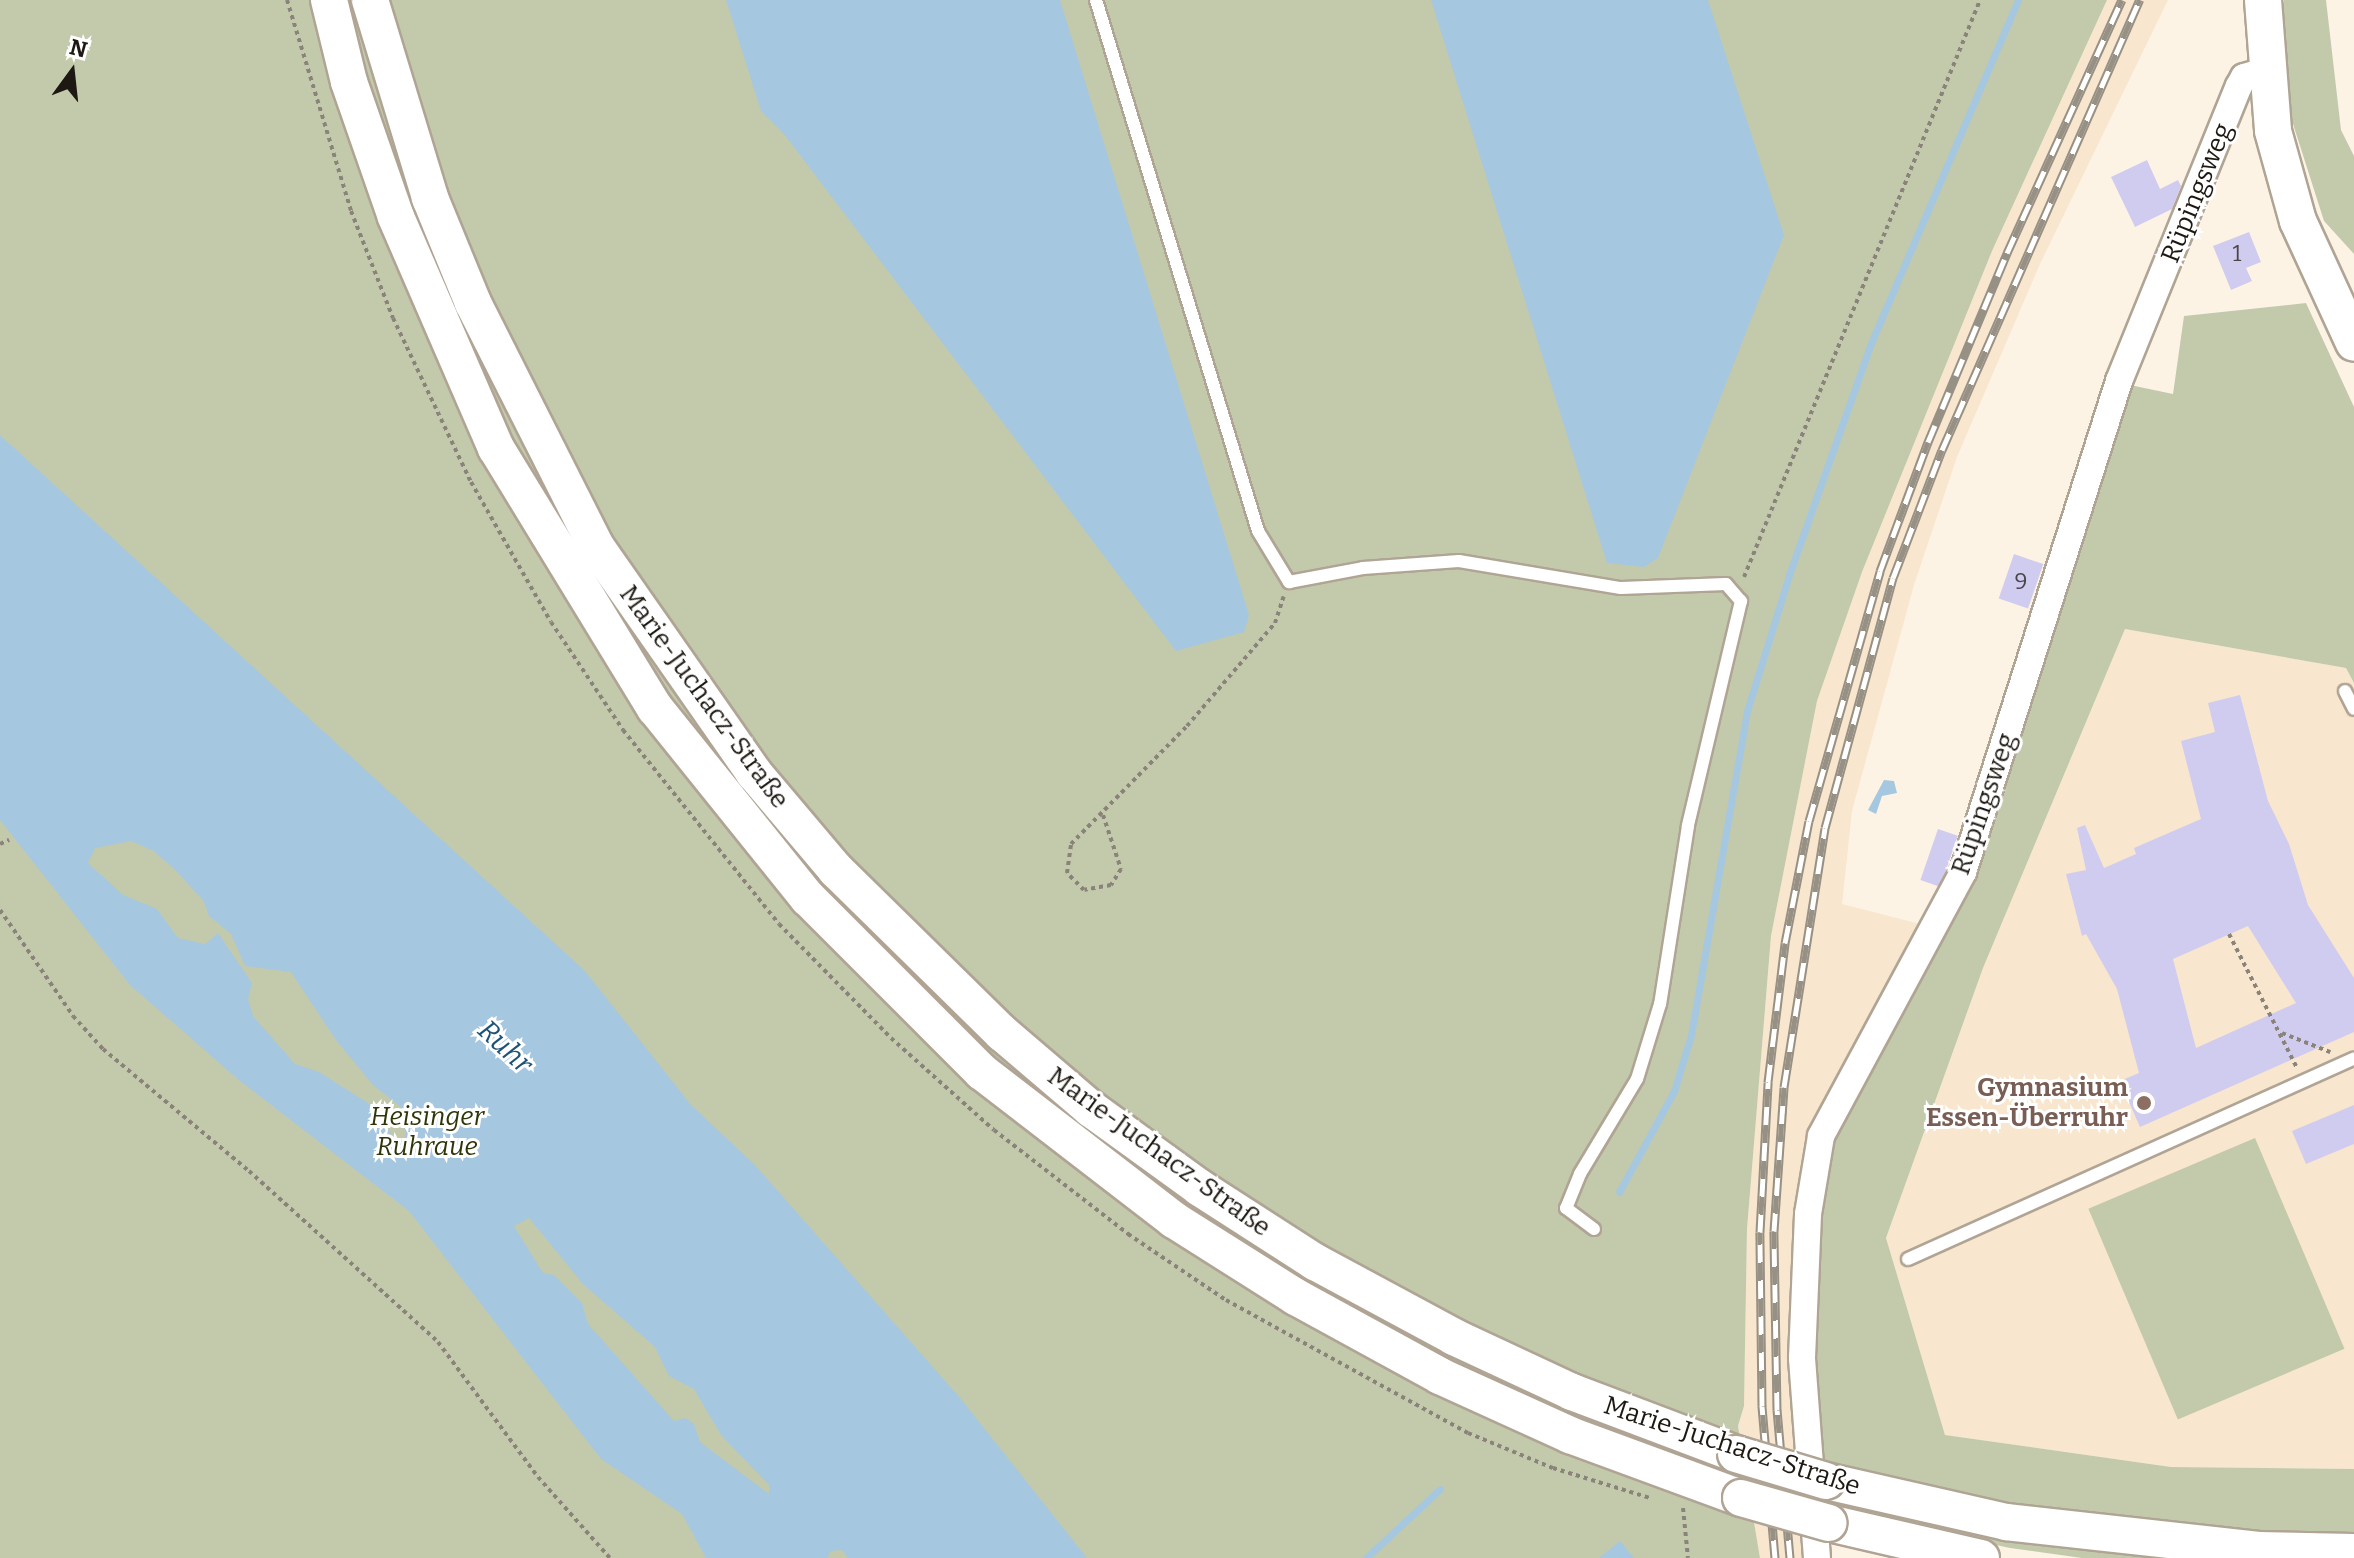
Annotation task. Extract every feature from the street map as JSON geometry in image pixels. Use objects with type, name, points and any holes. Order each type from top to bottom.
[{"type":"main road","name":"Marie-Juchacz-Straße","points":[[329,0],[349,82],[396,217],[496,448],[655,708],[725,801],[818,908],[982,1072],[1188,1229],[1296,1297],[1440,1376],[1570,1435],[1741,1498],[1829,1523],[1981,1558]]},
{"type":"main road","name":"Marie-Juchacz-Straße","points":[[370,0],[388,71],[457,264],[537,436],[595,545],[716,722],[836,870],[1002,1033],[1091,1109],[1200,1188],[1315,1262],[1454,1337],[1572,1392],[1736,1454],[1826,1481],[2035,1526],[2258,1550],[2354,1552]]},
{"type":"main road","points":[[2263,0],[2265,71],[2273,131],[2298,221],[2354,343]]},
{"type":"street","name":"Rüpingsweg","points":[[1817,1558],[1802,1358],[1808,1214],[1821,1136],[1963,872],[2119,381],[2239,86],[2244,77],[2265,71]]},
{"type":"lane","points":[[1096,0],[1258,531],[1289,582],[1363,568],[1459,561],[1621,588],[1726,584],[1741,601],[1688,826],[1660,1004],[1637,1079],[1580,1174],[1566,1208],[1594,1229]]},
{"type":"lane","points":[[2345,691],[2354,709]]},
{"type":"lane","points":[[1908,1259],[2354,1059]]},
{"type":"path","points":[[1733,592],[1750,569],[1980,0]]},
{"type":"path","points":[[1103,815],[1121,869],[1111,885],[1084,890],[1067,873],[1066,853],[1275,623],[1289,582]]},
{"type":"path","points":[[0,844],[9,840]]},
{"type":"path","points":[[0,910],[73,1016],[103,1049],[249,1171],[438,1342],[538,1477],[610,1558]]},
{"type":"path","points":[[2229,934],[2304,1081]]},
{"type":"path","points":[[2280,1032],[2328,1052]]},
{"type":"path","points":[[1683,1508],[1688,1558]]},
{"type":"shaded area","points":[[2107,0],[2168,0],[2040,264],[1957,457],[1914,585],[1852,811],[1842,904],[1924,925],[1811,1558],[1760,1558],[1738,1426],[1744,1406],[1747,1229],[1771,936],[1817,701],[1862,572],[1992,251]]},
{"type":"shaded area","name":"Gymnasium Essen-Überruhr","points":[[2125,629],[2346,668],[2354,683],[2354,1469],[2171,1467],[1945,1435],[1886,1238],[1983,968]]},
{"type":"green space","name":"Heisinger Ruhraue","points":[[0,0],[2107,0],[1992,251],[1862,572],[1817,701],[1771,936],[1747,1229],[1744,1406],[1738,1426],[1760,1558],[0,1558]]},
{"type":"green space","points":[[2284,0],[2326,0],[2341,130],[2354,156],[2354,254],[2324,221],[2278,77]]},
{"type":"green space","points":[[2306,303],[2354,407],[2354,683],[2346,668],[2125,629],[1983,968],[1886,1238],[1945,1435],[2171,1467],[2354,1469],[2354,1545],[2124,1532],[1813,1466],[1806,1357],[1827,1138],[1952,906],[2130,385],[2173,394],[2184,316]]},
{"type":"green space","points":[[2255,1138],[2344,1349],[2178,1420],[2088,1209]]},
{"type":"green space","points":[[1824,1494],[2186,1558],[2082,1558],[2010,1548],[1829,1509]]},
{"type":"water","points":[[726,0],[1060,0],[1249,615],[1244,632],[1176,651],[784,134],[761,111]]},
{"type":"water","points":[[1431,0],[1708,0],[1784,235],[1658,558],[1644,567],[1607,563]]},
{"type":"water","name":"Ruhr","points":[[0,435],[585,971],[691,1105],[754,1164],[961,1399],[1087,1558],[848,1558],[842,1550],[831,1551],[827,1558],[706,1558],[682,1514],[601,1459],[409,1211],[240,1081],[130,985],[0,820]],"holes":[[[131,841],[154,851],[203,900],[209,916],[231,934],[245,966],[291,972],[336,1040],[373,1085],[401,1107],[406,1138],[396,1140],[368,1103],[319,1072],[295,1064],[253,1016],[248,999],[252,983],[218,933],[205,944],[178,938],[157,909],[123,895],[88,863],[95,848]],[[529,1218],[583,1284],[655,1347],[669,1376],[694,1389],[721,1435],[769,1485],[769,1494],[700,1442],[694,1424],[685,1418],[674,1421],[588,1324],[582,1303],[554,1275],[543,1273],[514,1226]]]},
{"type":"water","points":[[1884,780],[1894,781],[1897,793],[1882,796],[1876,814],[1868,810]]},
{"type":"water","points":[[1620,1541],[1634,1558],[1599,1558]]},
{"type":"building","points":[[2147,160],[2160,189],[2178,180],[2181,186],[2172,209],[2135,227],[2111,177]]},
{"type":"building","points":[[2249,232],[2261,262],[2246,268],[2252,281],[2231,290],[2213,246]]},
{"type":"building","points":[[2014,554],[2043,564],[2028,609],[1999,598]]},
{"type":"building","points":[[2240,695],[2268,801],[2289,844],[2308,905],[2354,978],[2354,1032],[2140,1127],[2120,1081],[2139,1073],[2117,989],[2086,934],[2082,936],[2066,874],[2086,870],[2077,828],[2085,825],[2104,868],[2136,854],[2134,848],[2201,819],[2181,741],[2215,732],[2208,703]],"holes":[[[2248,926],[2296,1003],[2196,1048],[2173,959]]]},
{"type":"building","points":[[1938,829],[1958,836],[1940,887],[1920,880]]},
{"type":"building","points":[[2354,1105],[2354,1144],[2306,1164],[2292,1131]]},
{"type":"waterway","points":[[1619,1192],[1674,1091],[1691,1035],[1747,711],[1790,572],[1871,343],[2018,0]]},
{"type":"waterway","points":[[1366,1558],[1440,1489]]},
{"type":"railway","points":[[1775,1558],[1762,1406],[1760,1232],[1768,1082],[1785,943],[1809,821],[1880,571],[1928,442],[2007,253],[2122,0]]},
{"type":"railway","points":[[1790,1558],[1777,1410],[1774,1231],[1784,1087],[1825,828],[1893,578],[1942,450],[2140,0]]},
{"type":"place","name":"Gymnasium Essen-Überruhr","points":[[2144,1103]]}]
